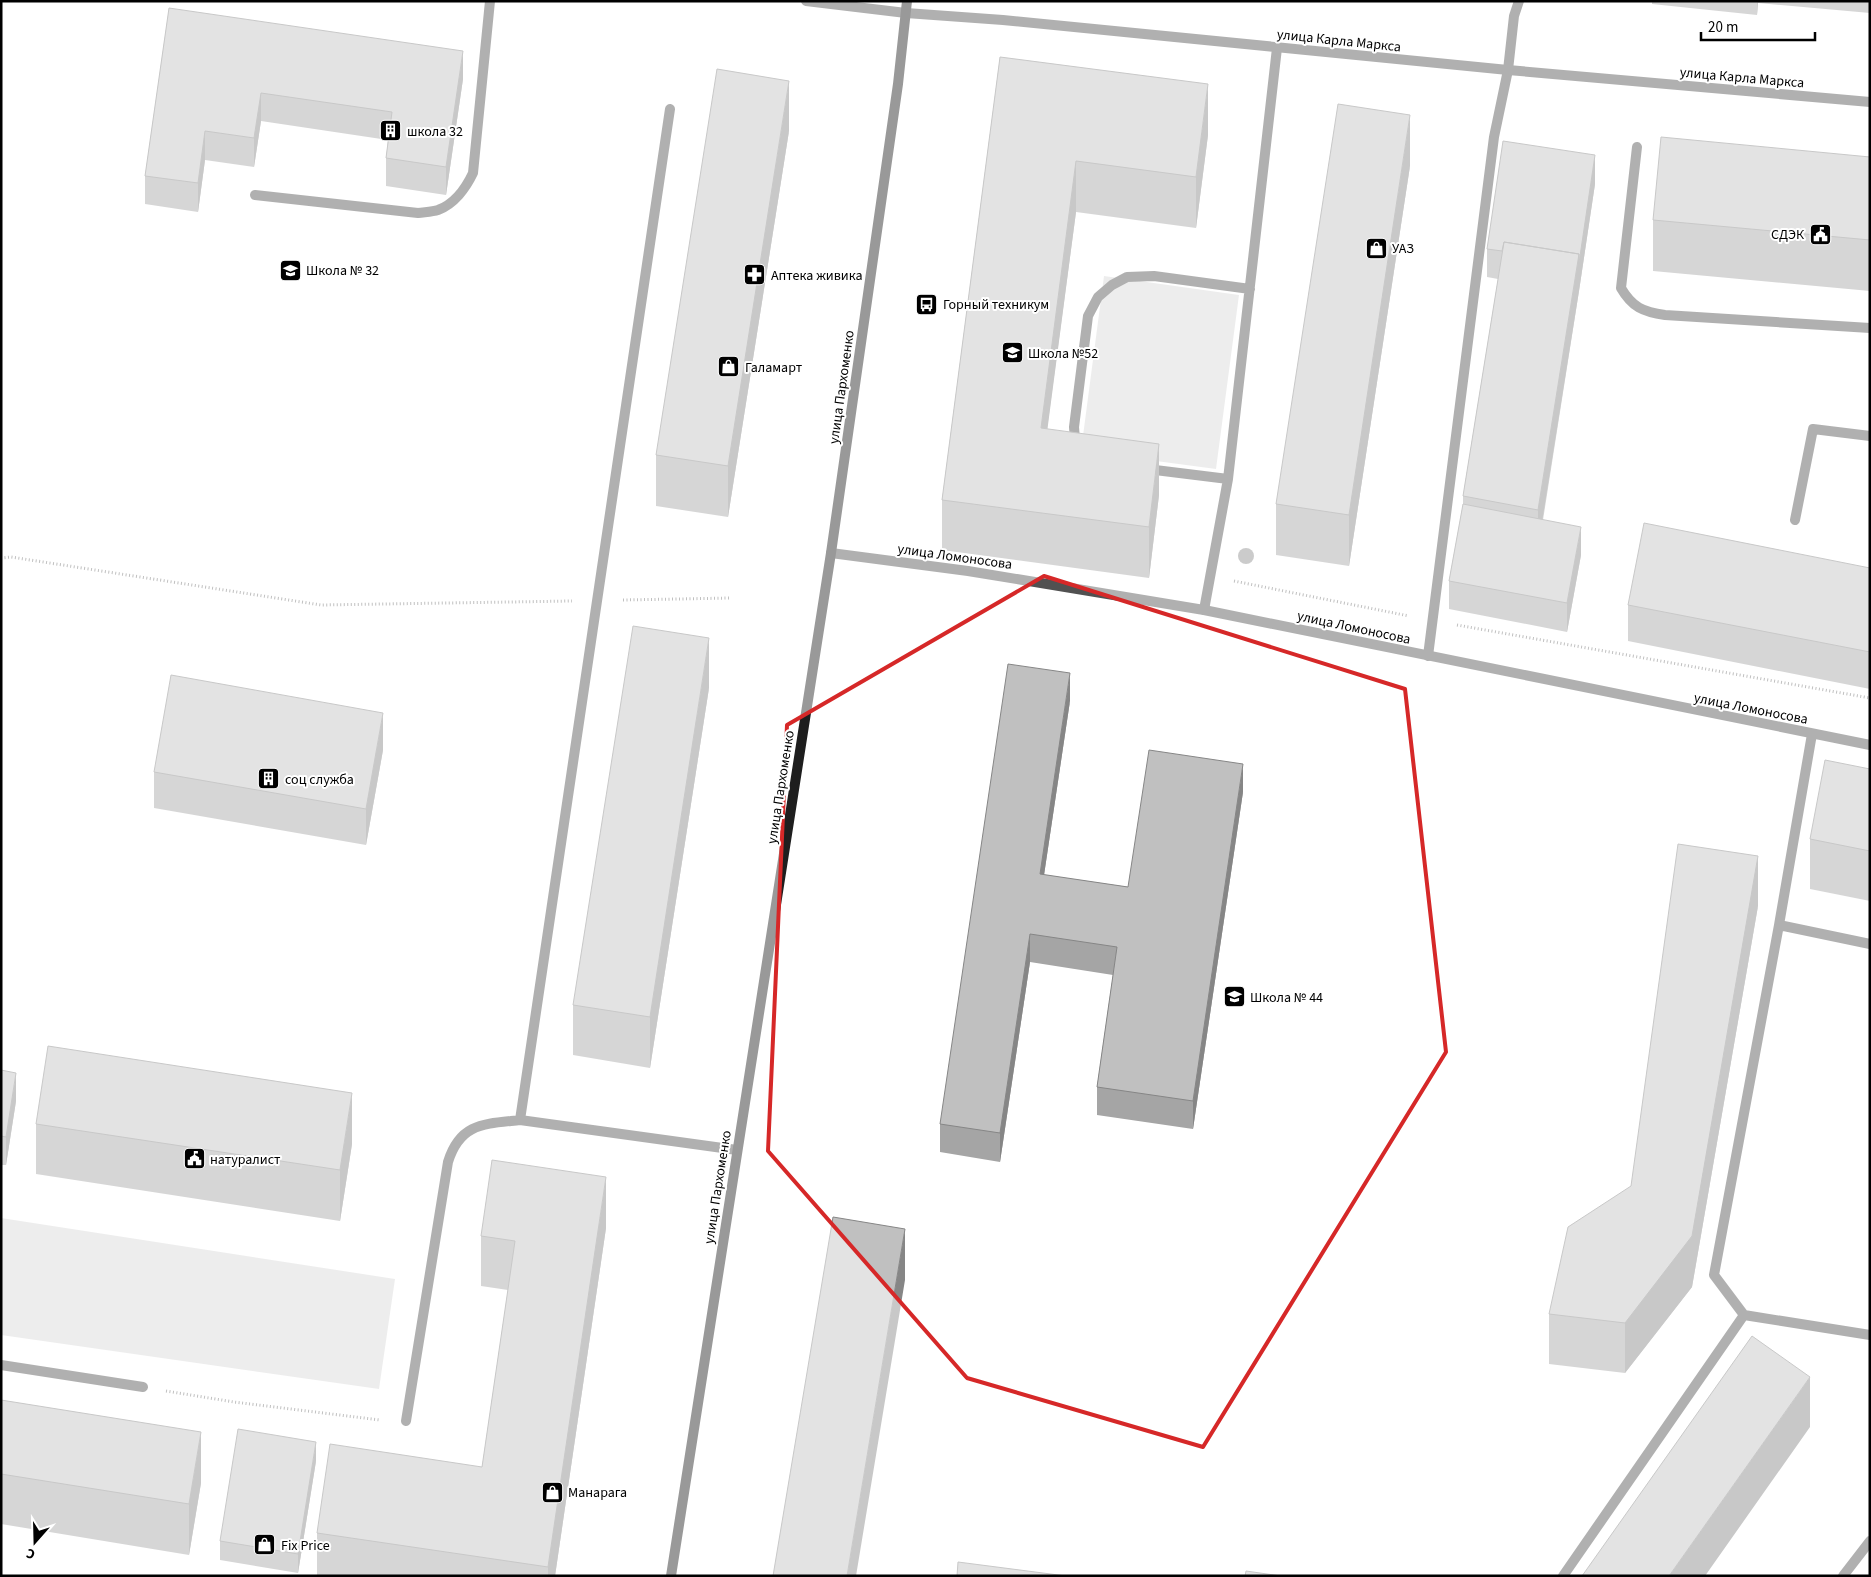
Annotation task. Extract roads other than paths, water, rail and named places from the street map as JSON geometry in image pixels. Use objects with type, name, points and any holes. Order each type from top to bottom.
[{"type":"main road","name":"улица Пархоменко","points":[[671,1576],[831,553],[898,84],[907,1]]},
{"type":"street","points":[[255,195],[418,213],[438,210],[451,202],[465,189],[473,173],[490,1]]},
{"type":"street","name":"улица Карла Маркса","points":[[806,1],[906,13],[1003,20],[1508,70],[1870,102]]},
{"type":"street","points":[[1428,656],[1494,137],[1508,70],[1514,16],[1519,1]]},
{"type":"street","points":[[1204,610],[1228,479],[1277,48]]},
{"type":"street","points":[[520,1120],[670,110]]},
{"type":"street","points":[[1637,148],[1621,288],[1628,300],[1633,304],[1650,313],[1665,315],[1870,328]]},
{"type":"street","points":[[1087,456],[1081,451],[1075,440],[1074,427],[1088,316],[1098,296],[1112,285],[1127,277],[1154,276],[1250,288]]},
{"type":"street","points":[[1795,520],[1813,429],[1870,436]]},
{"type":"street","points":[[1135,468],[1228,479]]},
{"type":"street","name":"улица Ломоносова","points":[[831,553],[968,571],[1204,610],[1870,745]]},
{"type":"street","points":[[1812,734],[1779,926],[1714,1275],[1744,1315],[1870,1335]]},
{"type":"street","points":[[1779,926],[1870,944]]},
{"type":"street","points":[[406,1421],[448,1162],[452,1148],[458,1138],[472,1128],[520,1120],[737,1150]]},
{"type":"street","points":[[1563,1576],[1744,1315]]},
{"type":"street","points":[[1,1365],[143,1387]]},
{"type":"street","points":[[1843,1576],[1870,1541]]},
{"type":"place","name":"школа 32","points":[[391,131]]},
{"type":"place","name":"СДЭК","points":[[1820,234]]},
{"type":"place","name":"УАЗ","points":[[1376,248]]},
{"type":"place","name":"Школа № 32","points":[[290,270]]},
{"type":"place","name":"Аптека живика","points":[[755,275]]},
{"type":"place","name":"Горный техникум","points":[[927,304]]},
{"type":"place","name":"Школа №52","points":[[1012,353]]},
{"type":"place","name":"Галамарт","points":[[729,367]]},
{"type":"place","name":"соц служба","points":[[269,779]]},
{"type":"place","name":"Школа № 44","points":[[1234,997]]},
{"type":"place","name":"натуралист","points":[[194,1159]]},
{"type":"place","name":"Манарага","points":[[552,1492]]},
{"type":"place","name":"Fix Price","points":[[265,1545]]}]
